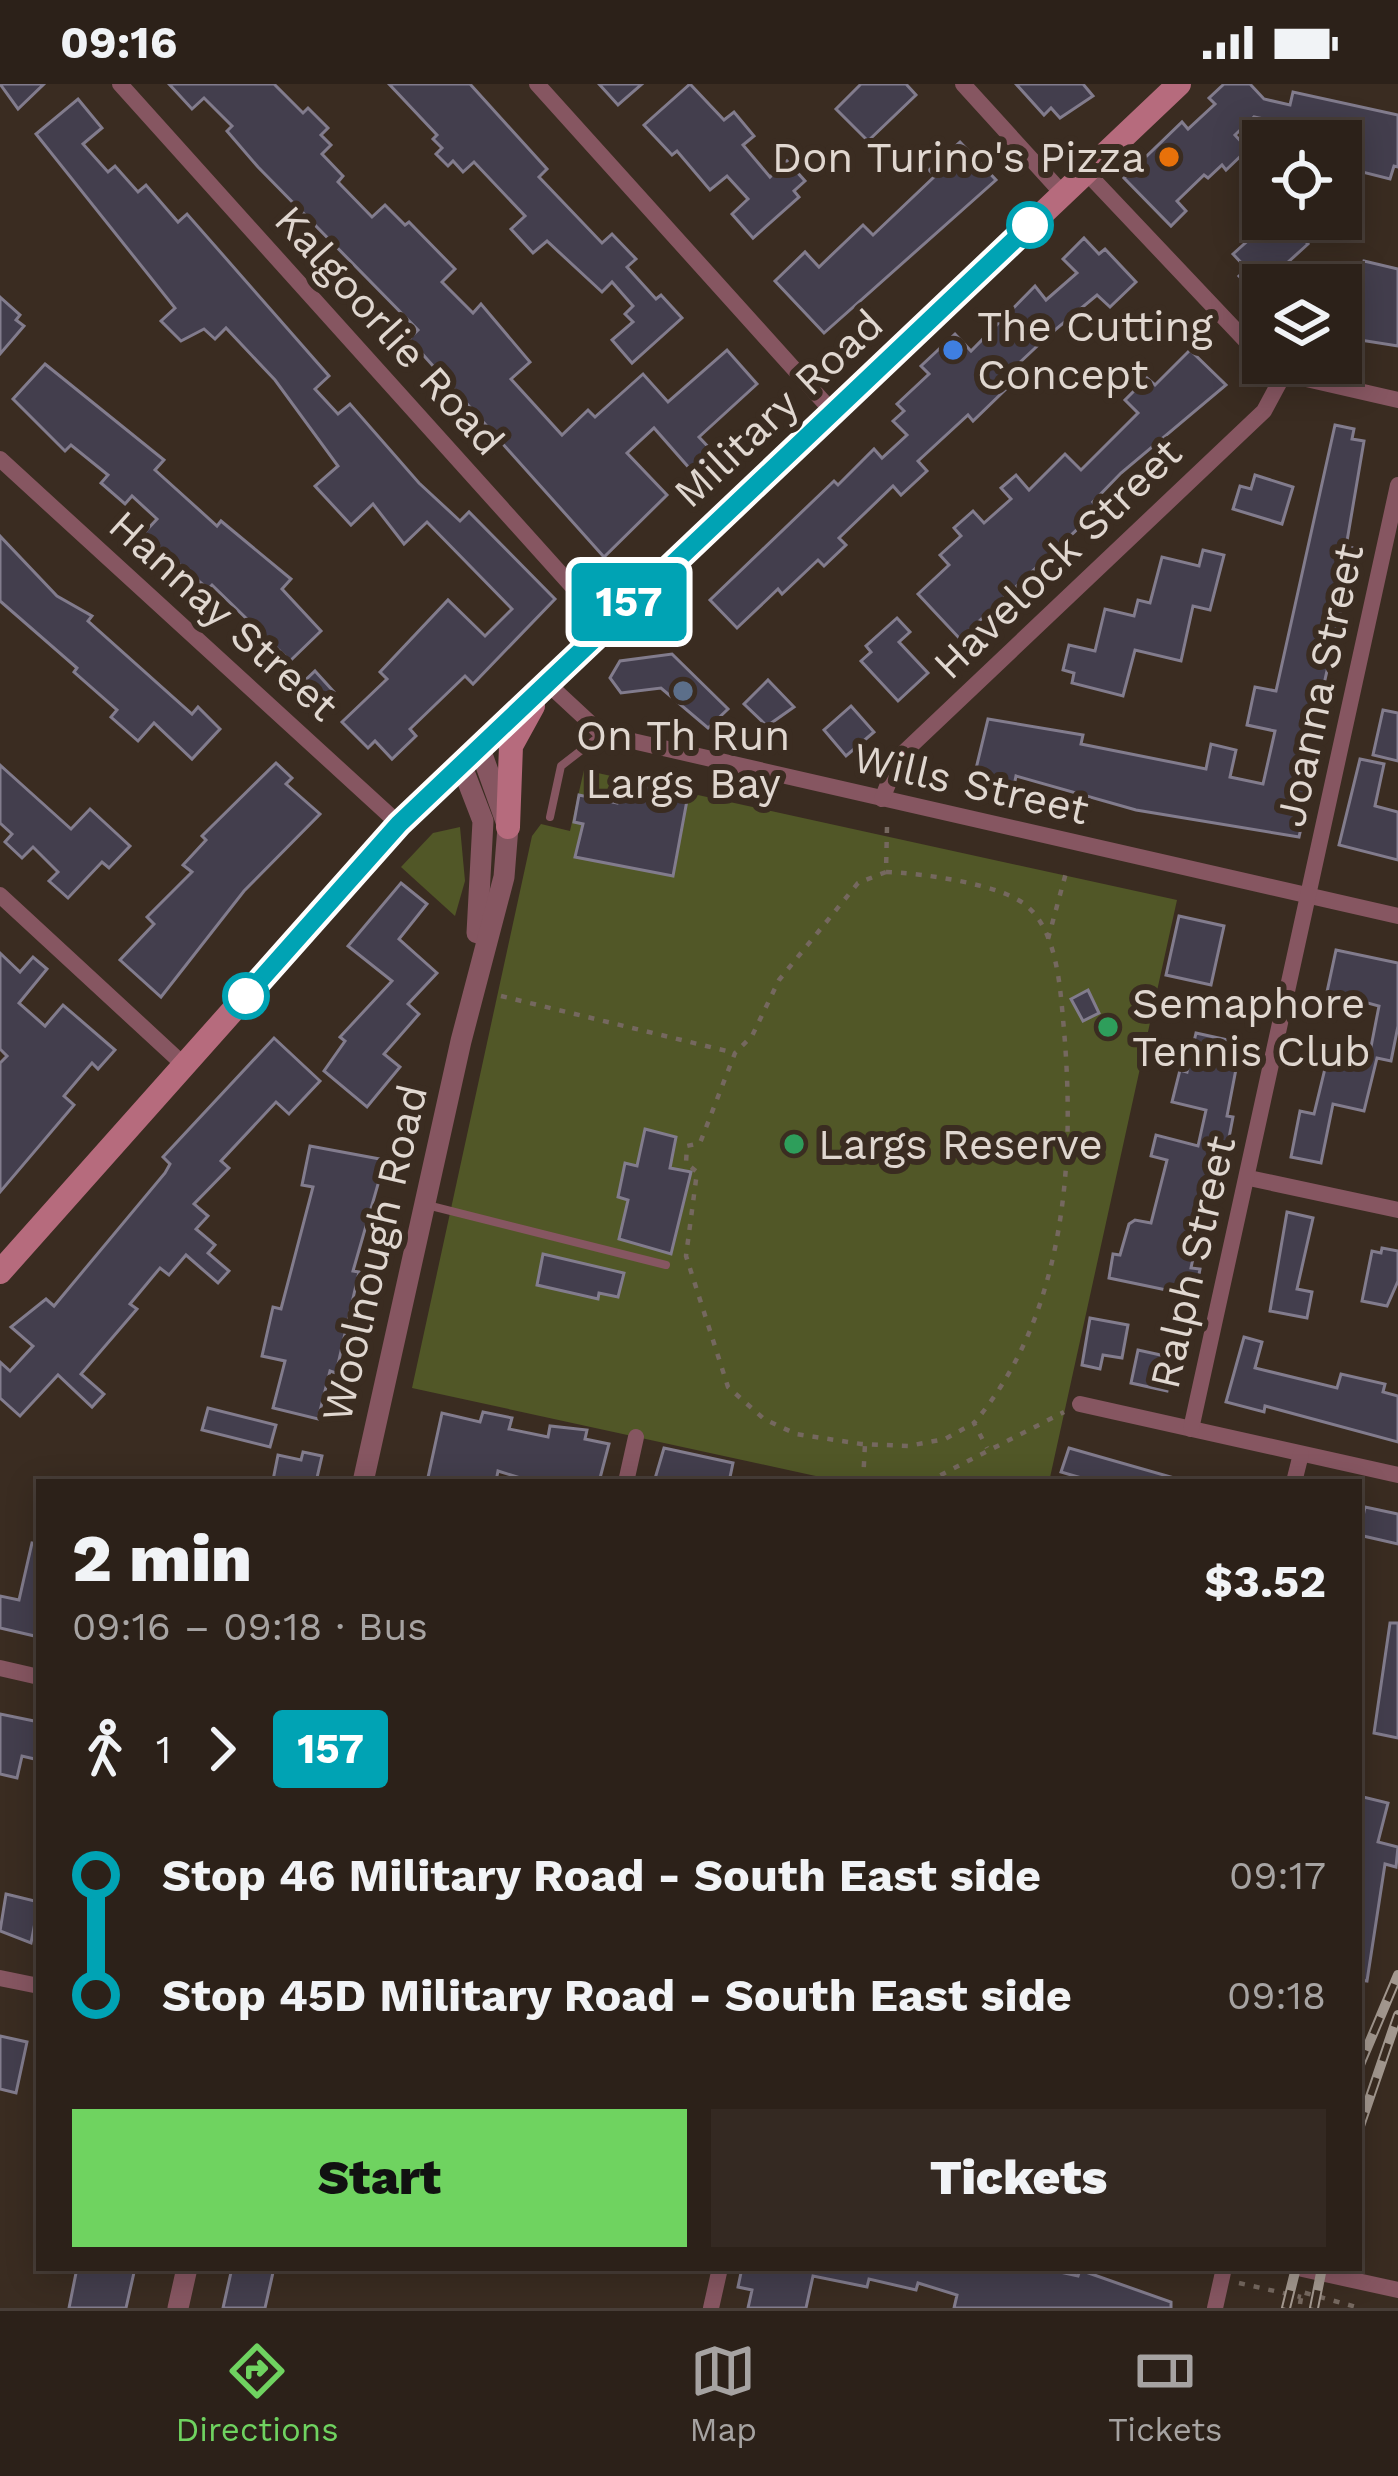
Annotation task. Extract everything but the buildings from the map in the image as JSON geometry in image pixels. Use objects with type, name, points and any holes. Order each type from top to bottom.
[{"type":"main road","name":"Military Road","points":[[0,1272],[399,824],[1179,84]]},
{"type":"main road","points":[[508,827],[511,746],[546,682]]},
{"type":"street","name":"Kalgoorlie Road","points":[[120,84],[606,624]]},
{"type":"street","points":[[537,84],[831,410]]},
{"type":"street","points":[[963,84],[1063,194]]},
{"type":"street","points":[[1087,173],[1242,333]]},
{"type":"street","name":"Havelock Street","points":[[882,799],[899,758],[1264,411],[1269,384]]},
{"type":"street","points":[[1342,384],[1398,400]]},
{"type":"street","name":"Hannay Street","points":[[0,459],[399,824]]},
{"type":"street","name":"Joanna Street","points":[[1310,899],[1398,485]]},
{"type":"street","name":"Wills Street","points":[[546,682],[602,734],[1398,916]]},
{"type":"street","name":"Woolnough Road","points":[[364,1479],[461,1041],[504,878],[508,827],[470,755]]},
{"type":"street","name":"Woolnough Road","points":[[461,1041],[484,860],[483,821],[470,755]]},
{"type":"street","points":[[0,895],[185,1066]]},
{"type":"street","name":"Ralph Street","points":[[1191,1430],[1310,899]]},
{"type":"street","points":[[1249,1178],[1398,1210]]},
{"type":"street","points":[[1080,1405],[1398,1475]]},
{"type":"street","points":[[627,1479],[636,1437]]},
{"type":"street","points":[[1295,1479],[1301,1454]]},
{"type":"street","points":[[0,1668],[36,1676]]},
{"type":"street","points":[[0,1978],[36,1985]]},
{"type":"street","points":[[178,2308],[186,2271]]},
{"type":"street","points":[[711,2308],[719,2271]]},
{"type":"street","points":[[1215,2308],[1223,2271]]},
{"type":"street","points":[[1312,2271],[1398,2290]]},
{"type":"lane","points":[[550,817],[561,766],[602,734]]},
{"type":"lane","points":[[425,1204],[666,1265]]},
{"type":"path","points":[[886,872],[887,826]]},
{"type":"path","points":[[1048,940],[1067,869]]},
{"type":"path","points":[[886,872],[1012,896],[1032,909],[1048,940],[1060,995],[1070,1084],[1064,1203],[1027,1332],[995,1398],[974,1423],[946,1439],[908,1446],[796,1434],[764,1419],[728,1388],[686,1256],[698,1172],[686,1163],[687,1146],[700,1143],[735,1053],[752,1036],[779,980],[838,906],[858,883],[886,872]]},
{"type":"path","points":[[501,995],[735,1053]]},
{"type":"path","points":[[932,1479],[1080,1405]]},
{"type":"path","points":[[974,1423],[987,1448]]},
{"type":"path","points":[[863,1479],[865,1444]]},
{"type":"path","points":[[1239,2284],[1300,2301],[1302,2292],[1360,2308]]},
{"type":"green space","name":"Largs Reserve","points":[[584,770],[1177,900],[1050,1479],[829,1479],[412,1388],[532,836],[541,824],[570,831]]},
{"type":"green space","points":[[460,827],[465,881],[455,916],[401,867],[433,833]]},
{"type":"railway","points":[[1362,2060],[1398,1975]]},
{"type":"railway","points":[[1362,2120],[1398,2015]]},
{"type":"railway","points":[[1286,2308],[1295,2271]]},
{"type":"railway","points":[[1314,2308],[1321,2271]]},
{"type":"bus line","name":"157","points":[[246,996],[399,824],[1030,225]]},
{"type":"place","name":"Don Turino's Pizza","points":[[1169,157]]},
{"type":"place","name":"The Cutting Concept","points":[[953,350]]},
{"type":"place","name":"On Th Run Largs Bay","points":[[683,691]]},
{"type":"place","name":"Semaphore Tennis Club","points":[[1108,1027]]},
{"type":"place","name":"Largs Reserve","points":[[794,1144]]}]
